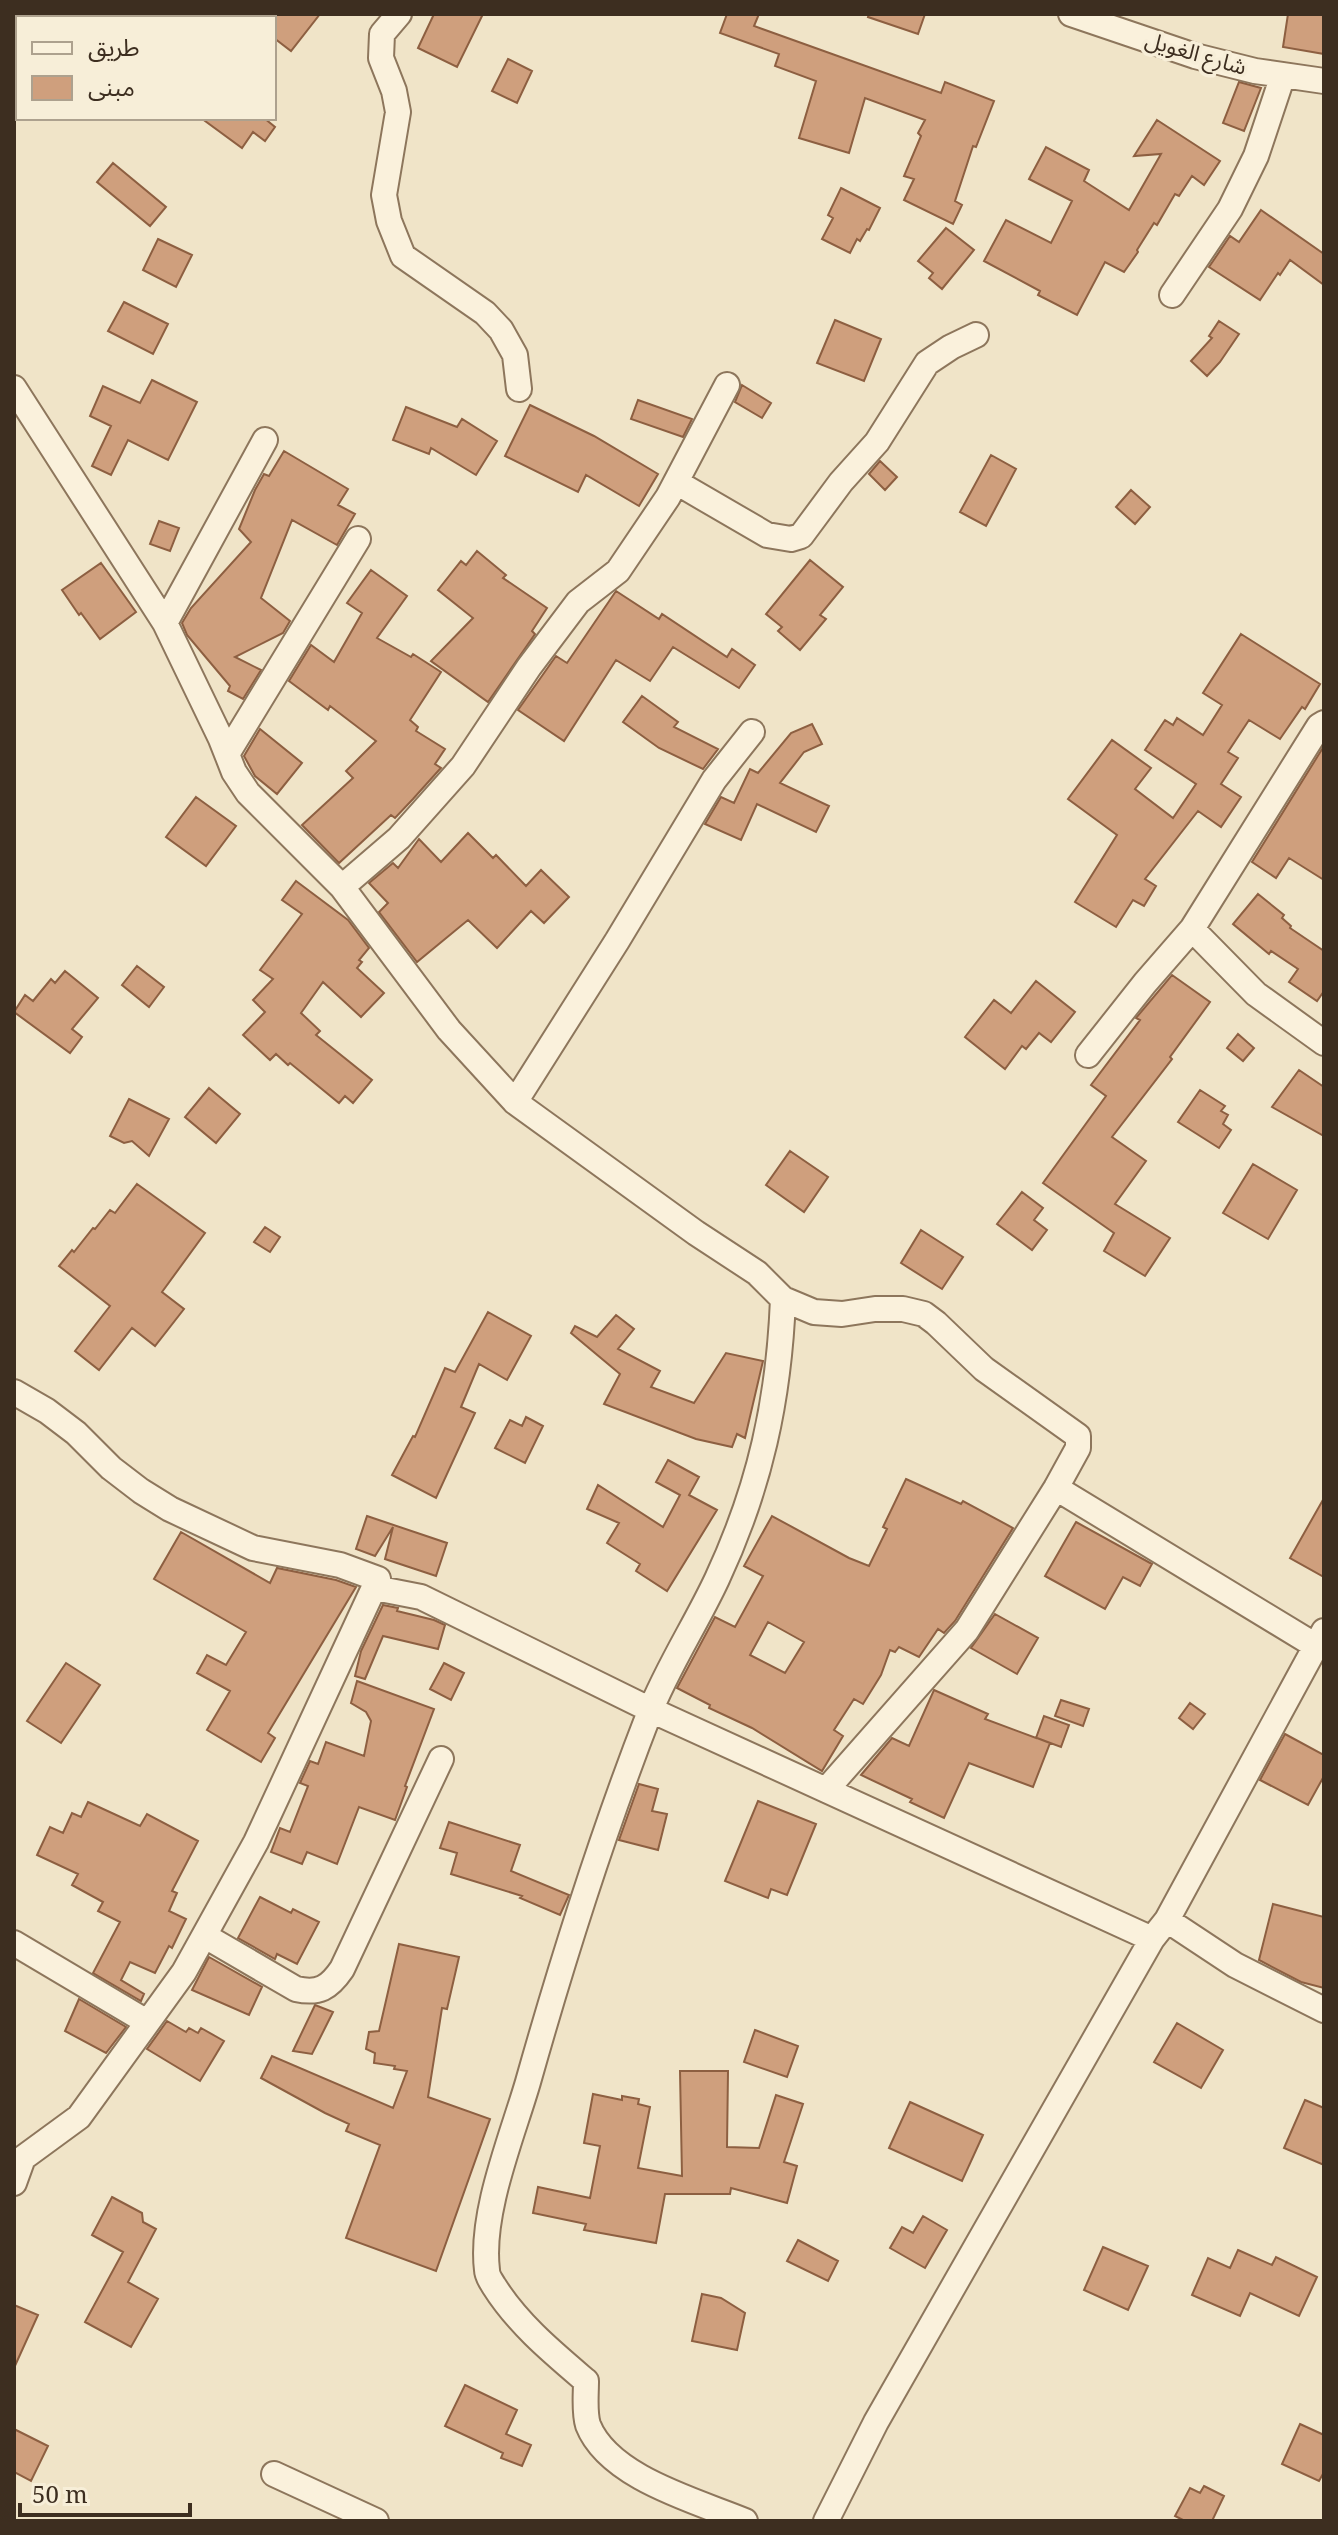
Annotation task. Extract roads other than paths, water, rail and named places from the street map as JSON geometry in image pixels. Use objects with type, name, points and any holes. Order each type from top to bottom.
[{"type":"street","points":[[399,14],[382,34],[381,58],[394,91],[398,112],[384,195],[389,221],[403,256],[485,313],[501,330],[515,355],[519,389]]},
{"type":"street","name":"شارع الغويل","points":[[1071,14],[1195,56],[1324,81]]},
{"type":"street","points":[[1172,295],[1230,209],[1256,156],[1283,75]]},
{"type":"street","points":[[676,482],[767,535],[791,539],[801,536],[841,482],[877,442],[927,363],[976,335]]},
{"type":"street","points":[[342,887],[399,838],[463,766],[529,667],[578,602],[618,571],[676,482],[727,385]]},
{"type":"street","points":[[14,388],[165,623],[234,772],[248,793],[342,887],[449,1030],[515,1102],[696,1233],[757,1273],[783,1299],[814,1312],[842,1314],[903,1309],[924,1314],[984,1369],[1078,1436],[1078,1448],[1056,1488],[967,1630],[826,1790]]},
{"type":"street","points":[[165,623],[265,440]]},
{"type":"street","points":[[227,754],[358,539]]},
{"type":"street","points":[[1088,1055],[1192,929],[1251,832],[1319,726],[1324,723]]},
{"type":"street","points":[[515,1102],[714,780],[752,732]]},
{"type":"street","points":[[1192,929],[1256,994],[1324,1043]]},
{"type":"street","points":[[745,2521],[648,2481],[612,2457],[593,2436],[587,2421],[586,2381],[509,2310],[486,2273],[489,2219],[538,2045],[608,1825],[651,1710],[716,1581],[753,1489],[776,1393],[783,1299]]},
{"type":"street","points":[[14,1392],[47,1411],[76,1433],[111,1468],[170,1509],[253,1548],[340,1565],[378,1579]]},
{"type":"street","points":[[826,2521],[884,2408],[1160,1929],[1320,1639],[1056,1488]]},
{"type":"street","points":[[378,1579],[380,1589],[421,1597],[651,1710],[826,1790],[1160,1929],[1324,2010]]},
{"type":"street","points":[[14,2183],[23,2158],[79,2117],[184,1972],[256,1842],[378,1579]]},
{"type":"street","points":[[205,1936],[296,1989],[310,1992],[323,1988],[342,1969],[441,1759]]},
{"type":"street","points":[[14,1943],[147,2022]]},
{"type":"street","points":[[274,2474],[376,2521]]}]
